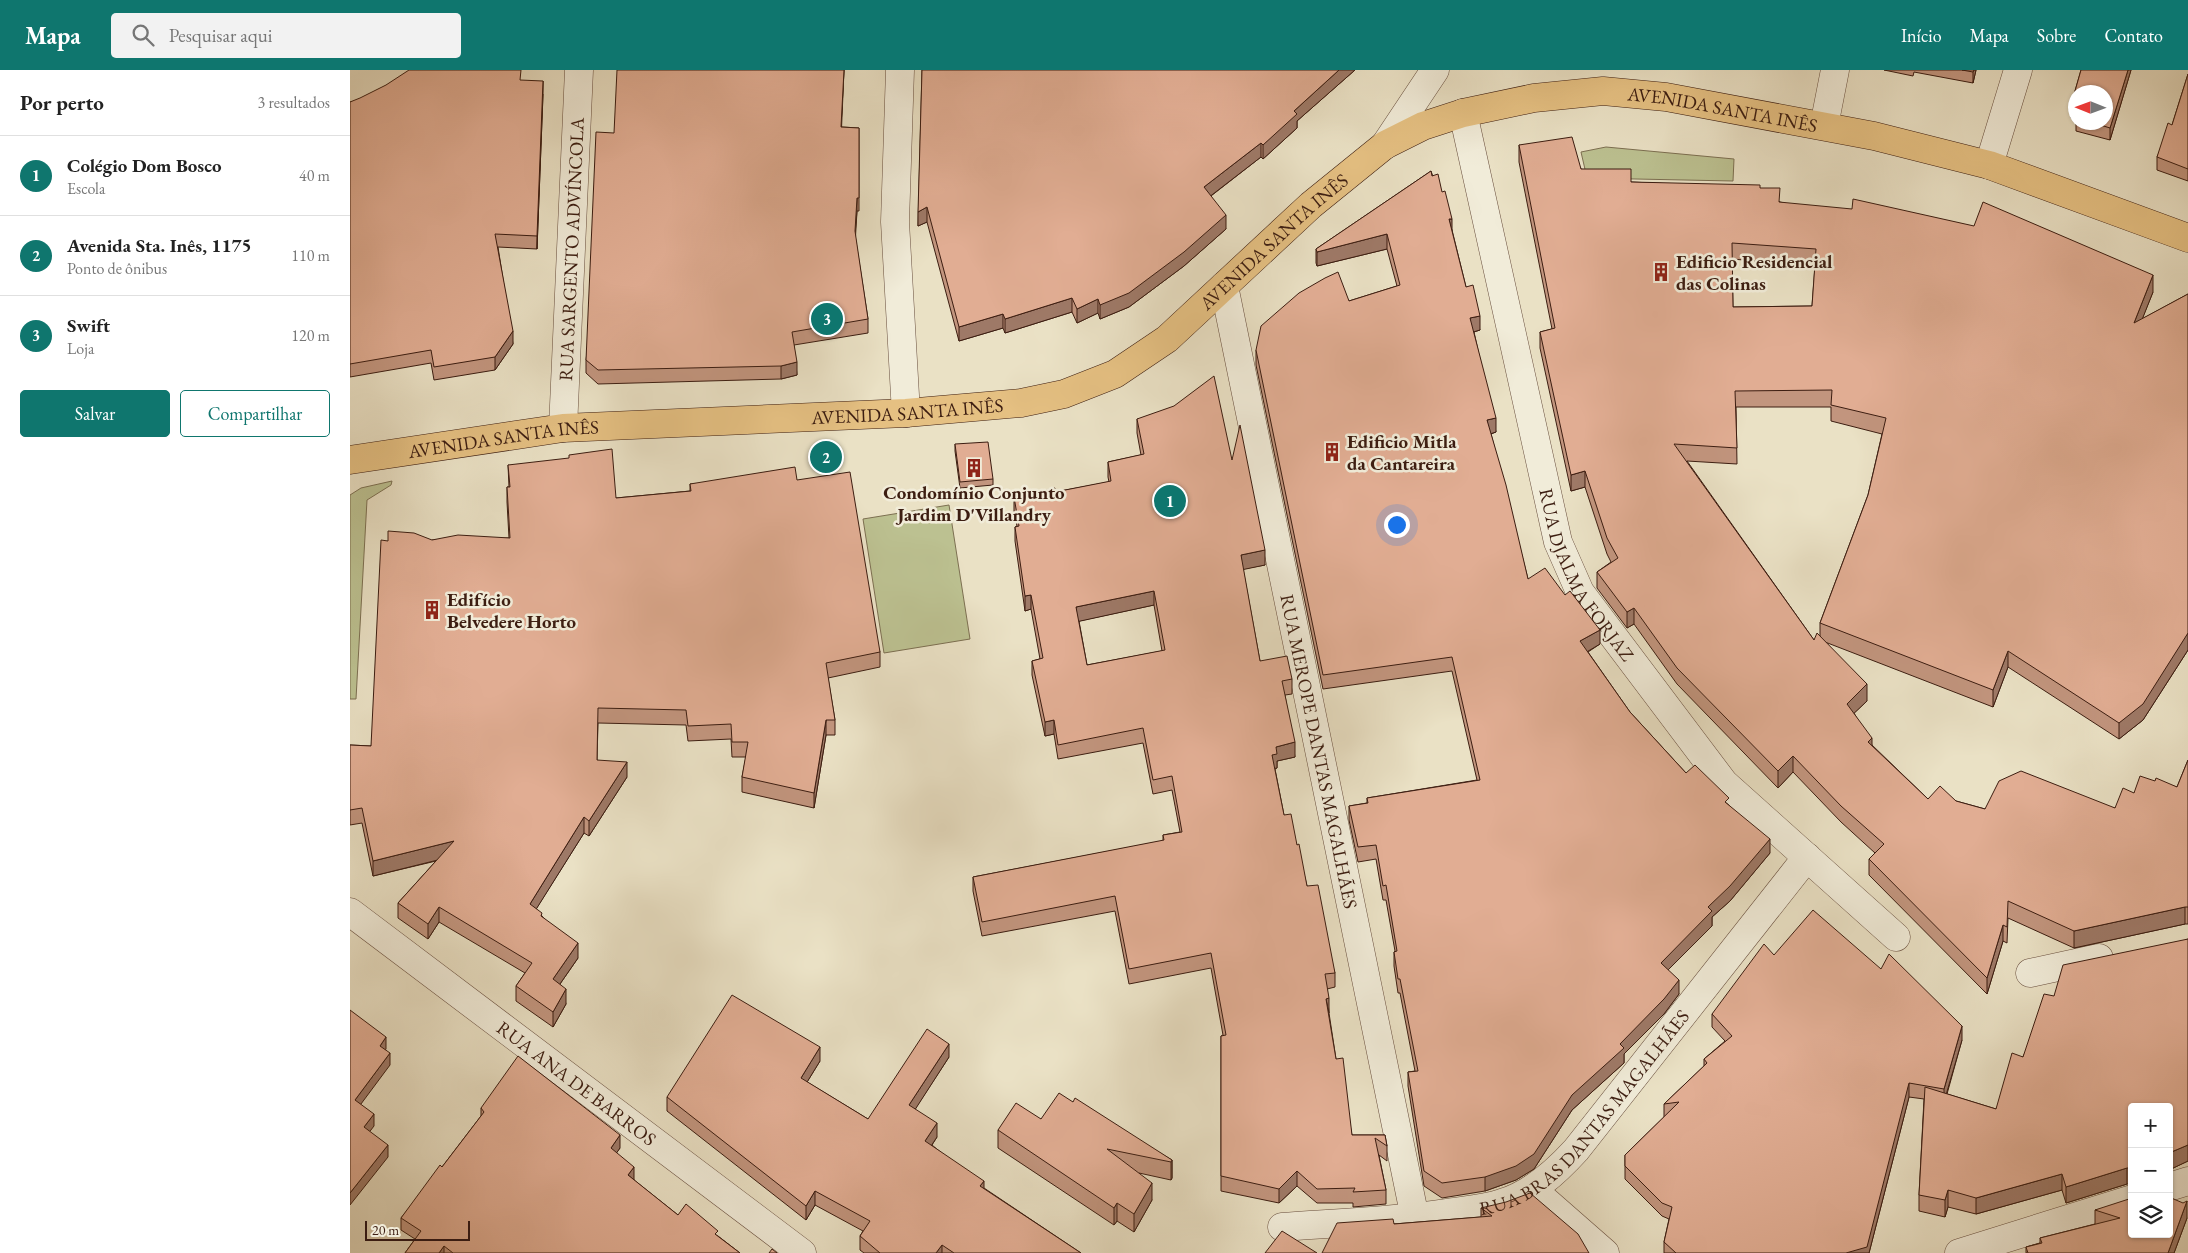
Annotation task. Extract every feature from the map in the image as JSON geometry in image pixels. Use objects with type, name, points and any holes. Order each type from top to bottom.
[{"type":"main road","name":"AVENIDA SANTA INÊS","points":[[350,460],[563,428],[906,413],[1021,403],[1064,394],[1115,374],[1167,339],[1311,205],[1385,145],[1423,126],[1463,113],[1534,98],[1604,91],[1666,97],[1874,136],[1989,165],[2188,238]]},
{"type":"street","name":"RUA SARGENTO ADVÍNCOLA","points":[[563,428],[579,70]]},
{"type":"street","points":[[900,70],[895,222],[906,413]]},
{"type":"street","points":[[1385,145],[1435,70]]},
{"type":"street","points":[[1824,126],[1835,70]]},
{"type":"street","points":[[1989,165],[2018,70]]},
{"type":"street","name":"RUA DJALMA FORJAZ","points":[[1463,113],[1558,542],[1580,592],[1724,783],[1896,936]]},
{"type":"street","name":"RUA MEROPE DANTAS MAGALHÃES","points":[[1224,286],[1415,1218]]},
{"type":"street","name":"RUA BRAS DANTAS MAGALHÃES","points":[[1282,1227],[1415,1218],[1504,1202],[1532,1188],[1556,1172],[1576,1150],[1807,856]]},
{"type":"street","name":"RUA ANA DE BARROS","points":[[350,912],[802,1253]]},
{"type":"street","points":[[2030,973],[2123,953]]},
{"type":"street","points":[[2173,1186],[2188,1181]]},
{"type":"street","points":[[1532,1188],[1605,1253]]},
{"type":"street","points":[[1959,1253],[2128,1200]]},
{"type":"green space","points":[[1606,147],[1734,159],[1733,181],[1587,178],[1581,152]]},
{"type":"green space","points":[[392,481],[391,485],[367,500],[356,699],[350,699],[350,495],[361,488]]},
{"type":"green space","points":[[949,505],[970,639],[884,653],[863,519]]},
{"type":"building","points":[[409,70],[521,70],[520,80],[543,81],[537,236],[495,234],[513,331],[495,357],[434,367],[431,350],[350,364],[350,102],[386,85]]},
{"type":"building","points":[[617,70],[844,70],[841,127],[859,128],[859,198],[857,198],[855,231],[868,319],[792,332],[797,362],[781,366],[598,370],[586,360],[596,132],[614,133]]},
{"type":"building","points":[[922,70],[1339,70],[1294,111],[1297,114],[1263,145],[1261,143],[1204,187],[1226,215],[1184,252],[1129,293],[1100,305],[1098,299],[1077,309],[1072,298],[1005,319],[1003,314],[959,327],[927,207],[918,212]]},
{"type":"building","points":[[2081,70],[2128,70],[2113,118],[2113,85],[2077,85]]},
{"type":"building","points":[[2188,74],[2188,169],[2157,157],[2168,123],[2172,125]]},
{"type":"building","points":[[1572,137],[1581,169],[1631,169],[1631,182],[1760,185],[1760,188],[1780,188],[1779,202],[1852,209],[1853,199],[1974,226],[1983,202],[2153,275],[2134,323],[2188,294],[2188,633],[2143,704],[2119,723],[2008,651],[1993,690],[1820,623],[1868,495],[1886,418],[1831,405],[1832,390],[1735,391],[1737,448],[1674,444],[1814,640],[1817,633],[1867,684],[1847,704],[1872,738],[1868,742],[1928,799],[1940,786],[1956,801],[1985,809],[1999,781],[2021,771],[2115,808],[2123,788],[2134,793],[2140,776],[2155,781],[2156,778],[2177,787],[2188,760],[2188,907],[2074,931],[2008,901],[2007,927],[2003,925],[1987,978],[1869,859],[1884,844],[1841,806],[1793,756],[1778,771],[1677,668],[1634,608],[1627,612],[1597,572],[1618,558],[1607,538],[1585,471],[1571,475],[1540,332],[1555,328],[1519,145]],"holes":[[[1732,243],[1816,249],[1812,306],[1733,307]]]},
{"type":"building","points":[[1431,171],[1432,176],[1438,174],[1442,192],[1445,191],[1452,219],[1449,219],[1466,287],[1473,285],[1480,316],[1470,318],[1496,418],[1487,420],[1506,485],[1528,579],[1545,568],[1565,595],[1570,591],[1600,630],[1580,641],[1630,712],[1686,773],[1695,765],[1729,798],[1725,802],[1770,839],[1730,886],[1708,907],[1712,911],[1661,963],[1679,980],[1664,999],[1620,1044],[1624,1048],[1572,1095],[1534,1154],[1516,1166],[1485,1177],[1442,1183],[1424,1171],[1408,1072],[1418,1071],[1400,979],[1398,979],[1394,952],[1397,951],[1386,885],[1383,886],[1376,845],[1358,847],[1349,806],[1368,803],[1367,798],[1480,780],[1452,657],[1323,675],[1256,350],[1261,326],[1299,293],[1338,272],[1349,301],[1400,285],[1387,234],[1317,252],[1316,249]]},
{"type":"building","points":[[1214,376],[1232,460],[1240,425],[1265,550],[1241,555],[1260,661],[1287,656],[1292,679],[1282,681],[1295,742],[1276,747],[1277,754],[1272,755],[1284,815],[1291,814],[1307,886],[1318,885],[1335,973],[1325,974],[1329,998],[1326,999],[1336,1059],[1343,1058],[1352,1135],[1385,1135],[1387,1146],[1375,1138],[1386,1190],[1353,1192],[1355,1188],[1317,1189],[1297,1171],[1279,1189],[1221,1176],[1221,1036],[1226,1035],[1211,953],[1129,969],[1115,896],[982,922],[973,877],[1164,840],[1163,835],[1182,832],[1172,776],[1153,780],[1143,728],[1058,745],[1054,720],[1045,722],[1032,661],[1043,658],[1031,595],[1025,596],[1015,527],[1019,526],[1014,497],[1055,488],[1055,492],[1111,481],[1108,462],[1144,454],[1137,419],[1174,406]],"holes":[[[1154,591],[1165,650],[1087,665],[1076,607]]]},
{"type":"building","name":"Condomínio Conjunto Jardim D'Villandry","points":[[988,442],[993,479],[960,482],[955,444]]},
{"type":"building","points":[[612,449],[616,498],[691,491],[690,484],[795,467],[797,480],[850,472],[880,652],[826,663],[835,720],[826,720],[814,793],[742,777],[748,742],[732,742],[731,724],[688,726],[686,710],[598,708],[597,760],[627,762],[589,821],[584,817],[530,904],[542,913],[541,916],[578,943],[553,979],[566,989],[553,1012],[516,986],[532,963],[439,907],[428,924],[398,903],[454,841],[373,861],[362,808],[350,810],[350,745],[371,746],[381,540],[388,541],[388,531],[414,533],[432,540],[458,535],[510,538],[507,487],[510,487],[508,465],[569,458],[569,455]]},
{"type":"building","points":[[1813,910],[1881,969],[1889,954],[1962,1026],[1944,1089],[1909,1083],[1867,1247],[1846,1253],[1676,1253],[1664,1242],[1672,1207],[1662,1203],[1625,1166],[1625,1155],[1679,1102],[1664,1104],[1707,1063],[1704,1059],[1732,1036],[1712,1014],[1764,944],[1774,955]]},
{"type":"building","points":[[2188,939],[2188,1145],[2173,1151],[2173,1103],[2128,1103],[2128,1168],[2066,1187],[2062,1174],[1976,1198],[1948,1190],[1945,1200],[1919,1195],[1925,1087],[1996,1109],[2012,1053],[2023,1057],[2044,994],[2054,996],[2063,965]]},
{"type":"building","points":[[732,995],[820,1047],[801,1078],[868,1119],[927,1029],[949,1044],[909,1105],[937,1123],[925,1141],[984,1181],[980,1186],[1081,1253],[954,1253],[942,1245],[936,1253],[880,1253],[860,1236],[870,1221],[815,1191],[806,1206],[667,1097]]},
{"type":"building","points":[[350,1010],[386,1037],[380,1046],[390,1053],[355,1100],[374,1114],[364,1127],[388,1145],[350,1193]]},
{"type":"building","points":[[518,1056],[620,1135],[611,1148],[634,1167],[628,1175],[678,1215],[686,1204],[718,1231],[715,1234],[740,1253],[453,1253],[444,1246],[439,1253],[405,1253],[421,1231],[401,1218],[440,1165],[442,1167],[484,1112],[481,1108]]},
{"type":"building","points":[[1059,1093],[1073,1102],[1075,1098],[1172,1160],[1171,1162],[1107,1149],[1152,1183],[1134,1214],[1117,1203],[1114,1208],[998,1130],[1016,1103],[1041,1119]]},
{"type":"building","points":[[1530,1193],[1578,1234],[1589,1253],[1322,1253],[1337,1223],[1393,1219],[1394,1224],[1492,1216],[1481,1208],[1506,1202]]},
{"type":"building","points":[[2128,1199],[2128,1238],[2173,1238],[2173,1199],[2183,1203],[2187,1201],[2168,1253],[2028,1253],[2026,1247],[2042,1243],[2040,1238],[2120,1218],[2095,1210]]},
{"type":"building","points":[[1282,1231],[1317,1253],[1265,1253]]},
{"type":"building","points":[[772,1249],[777,1253],[769,1253]]},
{"type":"place","name":"Edificio Residencial das Colinas","points":[[1661,272]]},
{"type":"place","name":"Swift","points":[[827,319]]},
{"type":"place","name":"Edificio Mitla da Cantareira","points":[[1332,452]]},
{"type":"place","name":"Avenida Sta. Inês, 1175","points":[[826,457]]},
{"type":"place","name":"Condomínio Conjunto Jardim D'Villandry","points":[[974,468]]},
{"type":"place","name":"Colégio Dom Bosco","points":[[1170,501]]},
{"type":"place","name":"Edifício Belvedere Horto","points":[[432,610]]}]
